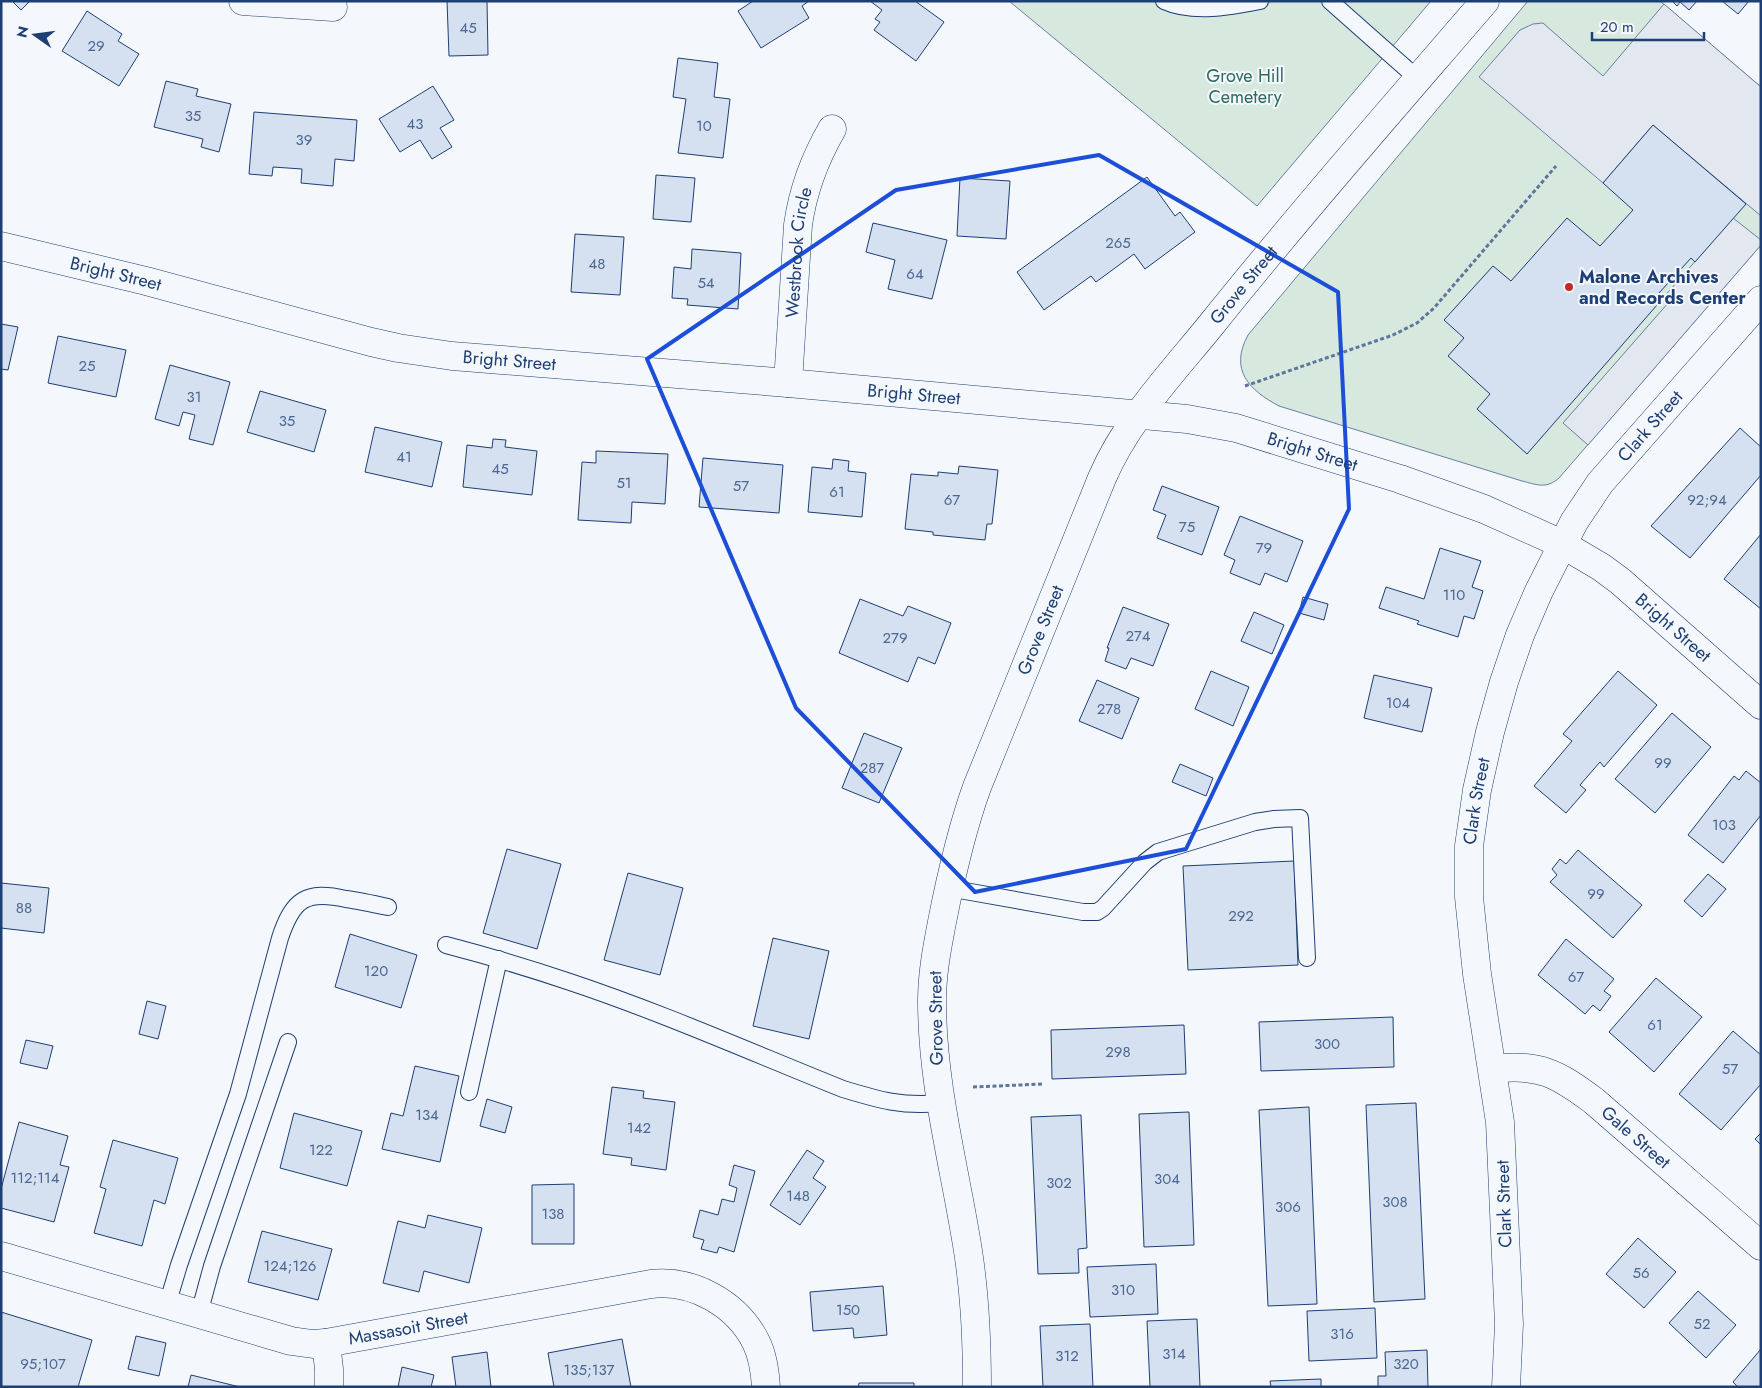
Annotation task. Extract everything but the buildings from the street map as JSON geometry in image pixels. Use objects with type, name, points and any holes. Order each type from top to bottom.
[{"type":"street","points":[[243,1],[333,7]]},
{"type":"street","name":"Grove Street","points":[[977,1387],[974,1307],[969,1261],[940,1103],[934,1047],[932,998],[936,952],[948,888],[960,838],[977,787],[1102,478],[1118,446],[1139,414],[1251,276],[1485,1]]},
{"type":"street","name":"Westbrook Circle","points":[[788,383],[798,225],[801,207],[812,168],[832,129]]},
{"type":"street","name":"Bright Street","points":[[1,246],[146,280],[371,342],[452,356],[1139,414],[1203,421],[1236,428],[1457,498],[1514,522],[1583,555],[1620,581],[1761,705]]},
{"type":"street","name":"Clark Street","points":[[1506,1387],[1509,1324],[1503,1160],[1499,1112],[1471,925],[1469,871],[1472,828],[1488,742],[1506,674],[1533,605],[1574,522],[1600,483],[1761,300]]},
{"type":"street","name":"Gale Street","points":[[1493,1069],[1532,1068],[1544,1071],[1569,1083],[1594,1101],[1761,1246]]},
{"type":"street","name":"Massasoit Street","points":[[1,1256],[291,1341],[312,1344],[664,1282],[690,1287],[701,1292],[726,1306],[737,1317],[747,1329],[758,1348],[764,1369],[766,1387]]},
{"type":"street","points":[[326,1343],[329,1387]]},
{"type":"lane","points":[[1164,1],[1172,5],[1206,9],[1260,1]]},
{"type":"lane","points":[[1330,1],[1418,79]]},
{"type":"lane","points":[[948,888],[1083,912],[1098,912],[1145,862],[1158,852],[1255,822],[1300,818],[1307,958]]},
{"type":"lane","points":[[167,1305],[238,1094],[280,938],[291,914],[298,904],[318,895],[328,895],[388,907]]},
{"type":"lane","points":[[446,945],[499,959],[572,983],[651,1012],[843,1089],[876,1100],[919,1105],[940,1103]]},
{"type":"lane","points":[[469,1092],[499,959]]},
{"type":"lane","points":[[199,1314],[212,1266],[288,1042]]},
{"type":"path","points":[[1244,386],[1393,335],[1417,323],[1434,308],[1556,166]]},
{"type":"path","points":[[970,1087],[1043,1084]]},
{"type":"highlighted area","points":[[1099,155],[1338,292],[1349,509],[1186,849],[975,892],[796,708],[647,359],[896,190]]},
{"type":"green space","name":"Grove Hill Cemetery","points":[[1009,1],[1431,1],[1257,206]]},
{"type":"green space","points":[[1528,1],[1660,1],[1761,87],[1761,245],[1559,478],[1546,485],[1522,481],[1279,406],[1268,400],[1251,386],[1245,378],[1241,359],[1248,335]]},
{"type":"shaded area","points":[[1664,4],[1761,87],[1761,216],[1653,125],[1603,183],[1479,77],[1520,30],[1533,24],[1543,23],[1603,76]]},
{"type":"shaded area","points":[[1733,218],[1761,240],[1761,245],[1588,445],[1563,423],[1669,302],[1664,297]]},
{"type":"place","name":"Malone Archives and Records Center","points":[[1569,287]]}]
